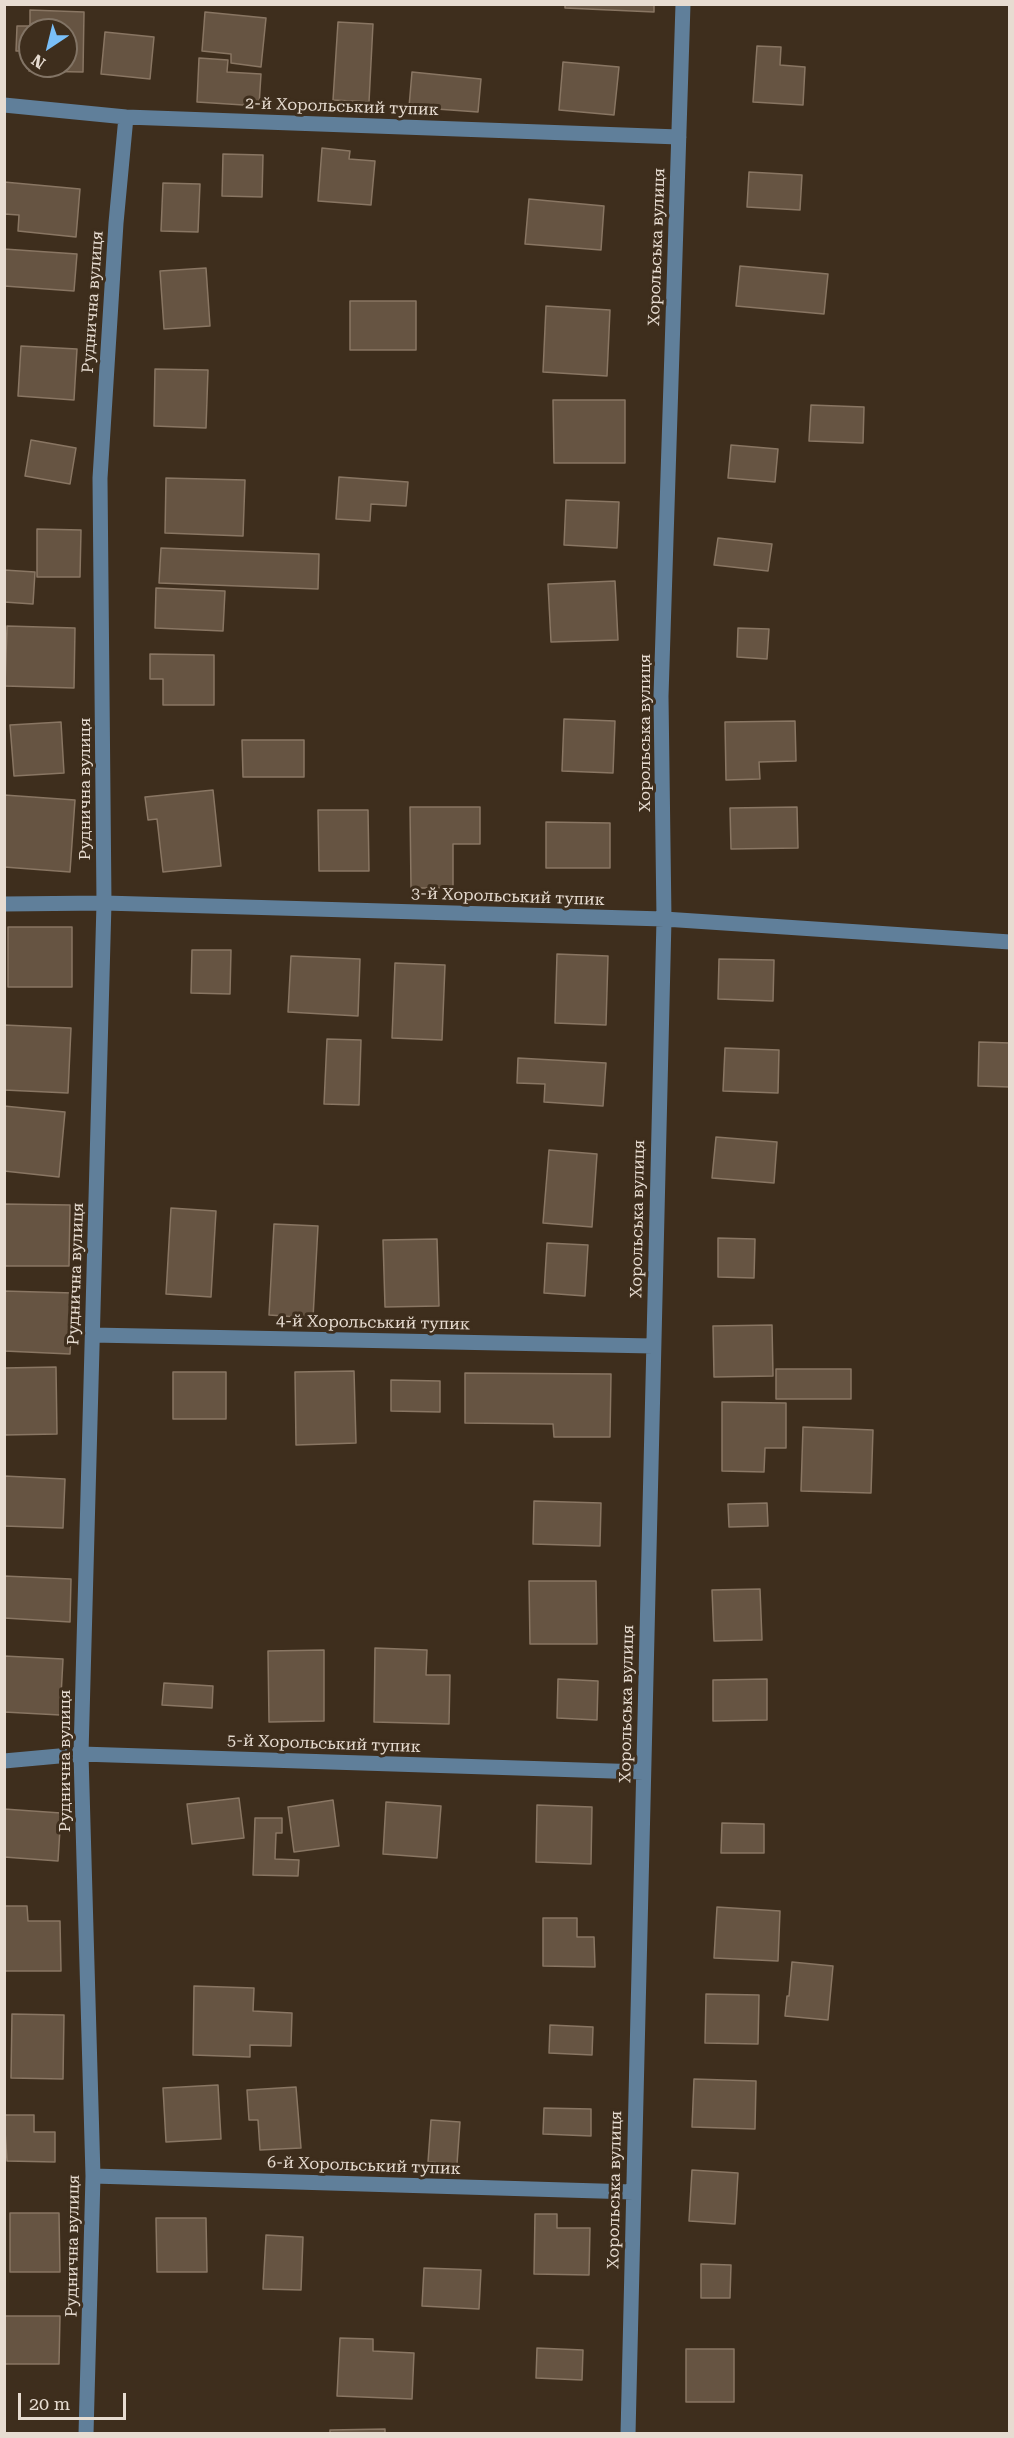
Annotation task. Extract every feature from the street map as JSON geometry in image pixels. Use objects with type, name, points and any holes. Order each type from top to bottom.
[{"type":"street","name":"Хорольська вулиця","points":[[628,2433],[664,919],[661,696],[683,4]]},
{"type":"street","name":"2-й Хорольський тупик","points":[[4,105],[126,117],[679,137]]},
{"type":"street","name":"Руднична вулиця","points":[[86,2433],[93,2176],[81,1754],[104,903],[100,478],[116,223],[126,117]]},
{"type":"street","name":"3-й Хорольський тупик","points":[[4,904],[104,903],[664,919],[1010,942]]},
{"type":"street","name":"4-й Хорольський тупик","points":[[92,1335],[654,1347]]},
{"type":"street","name":"5-й Хорольський тупик","points":[[4,1761],[81,1754],[643,1772]]},
{"type":"street","name":"6-й Хорольський тупик","points":[[93,2176],[633,2192]]},
{"type":"building","points":[[565,4],[654,4],[654,12],[565,8]]},
{"type":"building","points":[[30,10],[84,12],[83,72],[78,72],[78,18],[30,18]]},
{"type":"building","points":[[205,12],[266,18],[261,67],[231,63],[231,54],[202,51]]},
{"type":"building","points":[[338,22],[373,24],[369,102],[333,100]]},
{"type":"building","points":[[17,26],[18,51],[16,51]]},
{"type":"building","points":[[105,32],[154,37],[150,79],[101,74]]},
{"type":"building","points":[[757,46],[781,47],[780,65],[805,67],[803,105],[753,102]]},
{"type":"building","points":[[199,58],[228,60],[227,72],[261,74],[259,106],[197,102]]},
{"type":"building","points":[[563,62],[619,67],[614,115],[559,110]]},
{"type":"building","points":[[412,72],[481,79],[478,112],[409,107]]},
{"type":"building","points":[[322,148],[350,151],[349,159],[375,161],[371,205],[318,201]]},
{"type":"building","points":[[223,154],[263,155],[262,197],[222,196]]},
{"type":"building","points":[[749,172],[802,175],[800,210],[747,207]]},
{"type":"building","points":[[4,182],[80,189],[76,237],[18,231],[19,215],[4,214]]},
{"type":"building","points":[[163,183],[200,184],[198,232],[161,231]]},
{"type":"building","points":[[529,199],[604,206],[601,250],[525,244]]},
{"type":"building","points":[[4,249],[77,254],[74,291],[4,286]]},
{"type":"building","points":[[740,266],[828,274],[824,314],[736,306]]},
{"type":"building","points":[[206,268],[210,326],[164,329],[160,271]]},
{"type":"building","points":[[350,301],[416,301],[416,350],[350,350]]},
{"type":"building","points":[[546,306],[610,310],[607,376],[543,372]]},
{"type":"building","points":[[21,346],[77,349],[74,400],[18,396]]},
{"type":"building","points":[[155,369],[208,370],[206,428],[154,426]]},
{"type":"building","points":[[553,400],[625,400],[625,463],[554,463]]},
{"type":"building","points":[[811,405],[864,407],[863,443],[809,441]]},
{"type":"building","points":[[31,440],[76,448],[70,484],[25,476]]},
{"type":"building","points":[[731,445],[778,449],[775,482],[728,478]]},
{"type":"building","points":[[339,477],[408,482],[406,506],[371,504],[370,521],[336,519]]},
{"type":"building","points":[[166,478],[245,480],[243,536],[165,533]]},
{"type":"building","points":[[566,500],[619,502],[617,548],[564,545]]},
{"type":"building","points":[[37,529],[81,530],[80,577],[37,577]]},
{"type":"building","points":[[718,538],[772,544],[768,571],[714,565]]},
{"type":"building","points":[[161,548],[319,554],[318,589],[159,583]]},
{"type":"building","points":[[4,570],[35,572],[33,604],[4,602]]},
{"type":"building","points":[[615,581],[618,640],[551,642],[548,584]]},
{"type":"building","points":[[156,588],[225,591],[223,631],[155,628]]},
{"type":"building","points":[[7,626],[75,628],[74,688],[5,686]]},
{"type":"building","points":[[738,628],[769,629],[767,659],[737,657]]},
{"type":"building","points":[[150,654],[214,655],[214,705],[163,705],[163,679],[150,679]]},
{"type":"building","points":[[564,719],[615,721],[613,773],[562,771]]},
{"type":"building","points":[[795,721],[796,761],[759,762],[760,779],[726,780],[725,722]]},
{"type":"building","points":[[61,722],[64,773],[14,776],[10,725]]},
{"type":"building","points":[[242,740],[304,740],[304,777],[243,777]]},
{"type":"building","points":[[213,790],[221,866],[163,872],[157,819],[148,820],[145,797]]},
{"type":"building","points":[[4,795],[75,800],[70,872],[4,867]]},
{"type":"building","points":[[410,807],[480,807],[480,844],[453,844],[453,888],[411,888]]},
{"type":"building","points":[[797,807],[798,848],[731,849],[730,808]]},
{"type":"building","points":[[318,810],[368,810],[369,871],[319,871]]},
{"type":"building","points":[[546,822],[610,823],[610,868],[546,868]]},
{"type":"building","points":[[8,927],[72,927],[72,987],[8,987]]},
{"type":"building","points":[[192,950],[231,950],[230,994],[191,993]]},
{"type":"building","points":[[557,954],[608,956],[606,1025],[555,1023]]},
{"type":"building","points":[[291,956],[360,959],[358,1016],[288,1012]]},
{"type":"building","points":[[719,959],[774,960],[773,1001],[718,999]]},
{"type":"building","points":[[395,963],[445,965],[442,1040],[392,1038]]},
{"type":"building","points":[[4,1025],[71,1028],[68,1093],[4,1090]]},
{"type":"building","points":[[327,1039],[361,1040],[359,1105],[324,1104]]},
{"type":"building","points":[[979,1042],[1010,1043],[1010,1087],[978,1086]]},
{"type":"building","points":[[725,1048],[779,1050],[778,1093],[723,1091]]},
{"type":"building","points":[[518,1058],[606,1063],[603,1106],[544,1102],[545,1084],[517,1083]]},
{"type":"building","points":[[4,1106],[65,1112],[59,1177],[4,1171]]},
{"type":"building","points":[[716,1137],[777,1142],[774,1183],[712,1178]]},
{"type":"building","points":[[549,1150],[597,1154],[592,1227],[543,1223]]},
{"type":"building","points":[[4,1204],[70,1205],[69,1266],[4,1266]]},
{"type":"building","points":[[171,1208],[216,1211],[211,1297],[166,1294]]},
{"type":"building","points":[[274,1224],[318,1226],[313,1318],[269,1315]]},
{"type":"building","points":[[718,1238],[755,1239],[754,1278],[718,1277]]},
{"type":"building","points":[[437,1239],[439,1306],[385,1307],[383,1240]]},
{"type":"building","points":[[547,1243],[588,1245],[585,1296],[544,1293]]},
{"type":"building","points":[[4,1291],[73,1293],[70,1354],[4,1351]]},
{"type":"building","points":[[772,1325],[773,1376],[714,1377],[713,1326]]},
{"type":"building","points":[[56,1367],[57,1434],[4,1435],[4,1368]]},
{"type":"building","points":[[776,1369],[851,1369],[851,1399],[776,1399]]},
{"type":"building","points":[[354,1371],[356,1443],[296,1445],[295,1372]]},
{"type":"building","points":[[173,1372],[226,1372],[226,1419],[173,1419]]},
{"type":"building","points":[[465,1373],[611,1374],[610,1437],[554,1437],[553,1424],[465,1423]]},
{"type":"building","points":[[391,1380],[440,1381],[440,1412],[391,1411]]},
{"type":"building","points":[[722,1402],[786,1403],[786,1448],[765,1448],[764,1472],[722,1471]]},
{"type":"building","points":[[803,1427],[873,1430],[871,1493],[801,1491]]},
{"type":"building","points":[[4,1476],[65,1479],[63,1528],[4,1526]]},
{"type":"building","points":[[534,1501],[601,1503],[600,1546],[533,1544]]},
{"type":"building","points":[[767,1503],[768,1526],[729,1527],[728,1504]]},
{"type":"building","points":[[4,1576],[71,1579],[70,1622],[4,1618]]},
{"type":"building","points":[[529,1581],[596,1581],[597,1644],[530,1644]]},
{"type":"building","points":[[760,1589],[762,1640],[714,1641],[712,1590]]},
{"type":"building","points":[[375,1648],[427,1650],[426,1675],[450,1675],[449,1724],[374,1722]]},
{"type":"building","points":[[324,1650],[324,1721],[269,1722],[268,1651]]},
{"type":"building","points":[[4,1656],[63,1659],[60,1715],[4,1712]]},
{"type":"building","points":[[558,1679],[598,1681],[597,1720],[557,1718]]},
{"type":"building","points":[[767,1679],[767,1720],[713,1721],[713,1680]]},
{"type":"building","points":[[164,1683],[213,1686],[212,1708],[162,1705]]},
{"type":"building","points":[[239,1798],[244,1838],[192,1844],[187,1804]]},
{"type":"building","points":[[333,1800],[339,1846],[294,1852],[288,1807]]},
{"type":"building","points":[[386,1802],[441,1806],[437,1858],[383,1854]]},
{"type":"building","points":[[537,1805],[592,1807],[591,1864],[536,1862]]},
{"type":"building","points":[[4,1809],[61,1813],[58,1861],[4,1857]]},
{"type":"building","points":[[255,1818],[282,1818],[282,1833],[276,1833],[275,1859],[299,1860],[298,1876],[253,1875]]},
{"type":"building","points":[[722,1823],[764,1824],[764,1853],[721,1853]]},
{"type":"building","points":[[4,1906],[27,1906],[28,1921],[60,1921],[61,1971],[4,1971]]},
{"type":"building","points":[[717,1907],[780,1911],[778,1961],[714,1958]]},
{"type":"building","points":[[543,1918],[577,1918],[577,1937],[594,1937],[595,1967],[543,1966]]},
{"type":"building","points":[[792,1962],[833,1966],[828,2020],[785,2016]]},
{"type":"building","points":[[194,1986],[254,1988],[253,2011],[292,2013],[291,2046],[250,2045],[250,2057],[193,2055]]},
{"type":"building","points":[[706,1994],[759,1995],[758,2044],[705,2043]]},
{"type":"building","points":[[12,2014],[64,2015],[63,2079],[11,2078]]},
{"type":"building","points":[[550,2025],[593,2027],[592,2055],[549,2053]]},
{"type":"building","points":[[694,2079],[756,2081],[755,2129],[692,2127]]},
{"type":"building","points":[[218,2085],[221,2139],[166,2142],[163,2088]]},
{"type":"building","points":[[296,2087],[301,2148],[260,2150],[258,2120],[249,2120],[247,2090]]},
{"type":"building","points":[[544,2108],[591,2109],[591,2136],[543,2134]]},
{"type":"building","points":[[4,2115],[34,2115],[34,2132],[55,2132],[55,2162],[7,2161]]},
{"type":"building","points":[[431,2120],[460,2122],[457,2164],[428,2162]]},
{"type":"building","points":[[692,2170],[738,2173],[735,2224],[689,2221]]},
{"type":"building","points":[[10,2213],[59,2213],[60,2272],[10,2272]]},
{"type":"building","points":[[535,2214],[557,2214],[557,2228],[590,2228],[589,2275],[534,2274]]},
{"type":"building","points":[[156,2218],[206,2218],[207,2272],[157,2272]]},
{"type":"building","points":[[266,2235],[303,2237],[301,2290],[263,2289]]},
{"type":"building","points":[[701,2264],[731,2265],[730,2298],[701,2298]]},
{"type":"building","points":[[424,2268],[481,2270],[479,2309],[422,2306]]},
{"type":"building","points":[[4,2316],[60,2316],[59,2364],[4,2364]]},
{"type":"building","points":[[340,2338],[373,2339],[373,2351],[414,2353],[412,2399],[337,2396]]},
{"type":"building","points":[[537,2348],[583,2350],[582,2380],[536,2378]]},
{"type":"building","points":[[686,2349],[734,2349],[734,2402],[686,2402]]},
{"type":"building","points":[[385,2429],[385,2434],[330,2434],[330,2430]]}]
